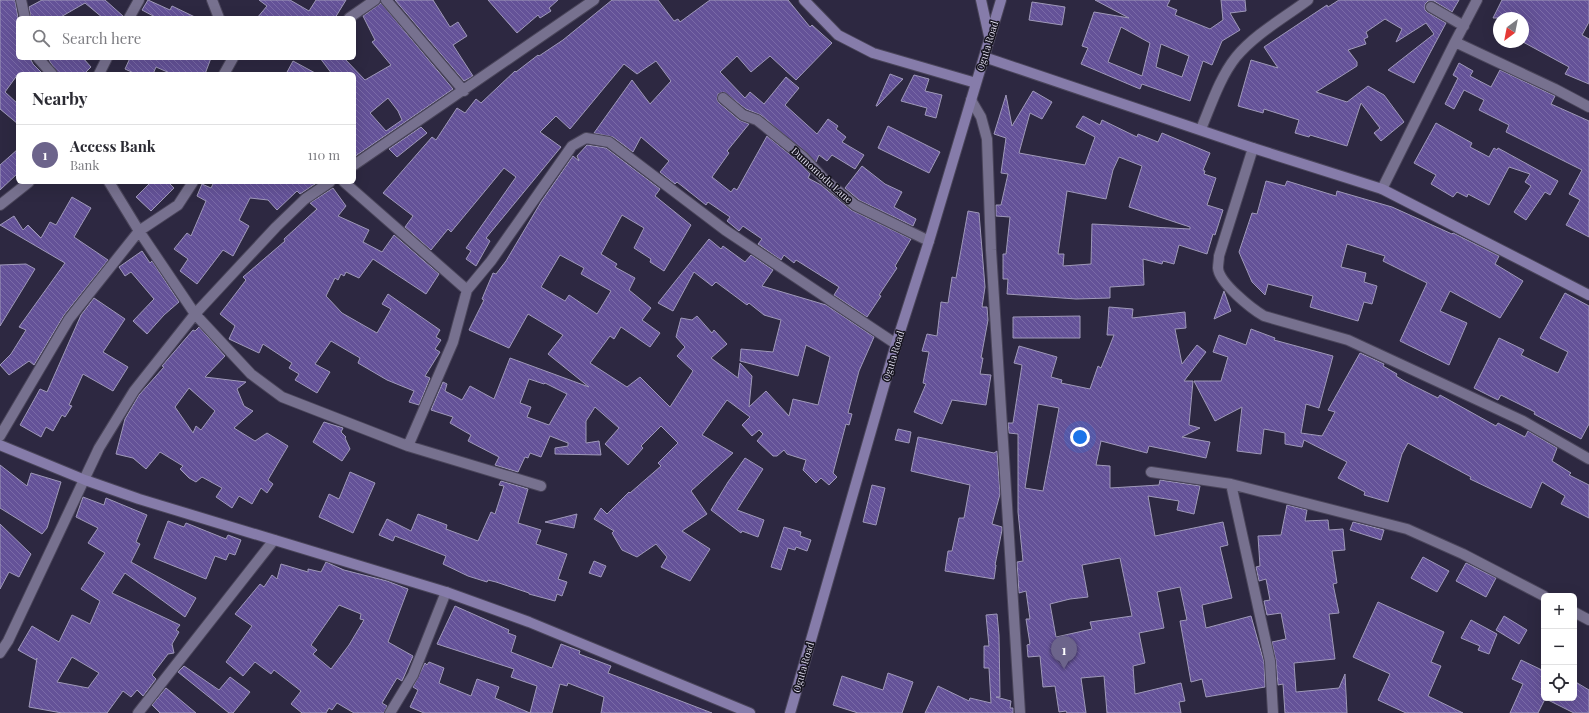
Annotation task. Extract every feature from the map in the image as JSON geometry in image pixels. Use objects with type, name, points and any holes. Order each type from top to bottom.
[{"type":"street","points":[[22,0],[25,16]]},
{"type":"street","points":[[130,16],[139,0]]},
{"type":"street","points":[[212,0],[217,16]]},
{"type":"street","points":[[352,16],[375,0]]},
{"type":"street","points":[[386,0],[464,91]]},
{"type":"street","points":[[356,164],[464,91],[581,4],[594,0]]},
{"type":"street","points":[[804,0],[838,35],[873,54],[976,83]]},
{"type":"street","points":[[981,0],[989,38]]},
{"type":"street","name":"Oguta Road","points":[[790,713],[896,344],[929,241],[1001,0]]},
{"type":"street","points":[[1201,129],[1220,84],[1235,58],[1252,41],[1308,0]]},
{"type":"street","points":[[1382,189],[1477,0]]},
{"type":"street","points":[[1431,7],[1464,26]]},
{"type":"street","points":[[1455,42],[1555,89],[1589,107]]},
{"type":"street","points":[[984,57],[1201,129],[1253,148],[1382,189],[1589,295]]},
{"type":"street","points":[[40,60],[50,72]]},
{"type":"street","points":[[100,72],[106,60]]},
{"type":"street","points":[[225,72],[232,60]]},
{"type":"street","name":"Dumomodu Lane","points":[[723,98],[743,115],[757,120],[855,204],[929,241]]},
{"type":"street","points":[[971,100],[981,117],[986,139],[991,250],[1020,713]]},
{"type":"street","points":[[408,446],[453,342],[467,290],[491,261],[572,146],[586,138],[609,142],[725,230],[896,344]]},
{"type":"street","points":[[1253,148],[1219,256],[1218,270],[1223,279],[1252,309],[1264,316],[1348,340],[1523,421],[1589,458]]},
{"type":"street","points":[[0,205],[26,184]]},
{"type":"street","points":[[110,184],[139,232],[195,314],[251,374],[282,397],[408,446],[541,486]]},
{"type":"street","points":[[0,436],[69,319],[139,232],[178,205],[192,184]]},
{"type":"street","points":[[0,653],[8,641],[99,448],[134,391],[195,314],[276,227],[305,199],[327,184]]},
{"type":"street","points":[[346,184],[467,290]]},
{"type":"street","points":[[0,445],[85,480],[139,499],[446,592],[530,622],[750,713]]},
{"type":"street","points":[[1151,472],[1231,484],[1407,529],[1463,554],[1541,594]]},
{"type":"street","points":[[1231,484],[1270,661],[1274,713]]},
{"type":"street","points":[[138,713],[274,540]]},
{"type":"street","points":[[390,713],[413,675],[446,592]]},
{"type":"street","points":[[1577,614],[1589,620]]},
{"type":"building","points":[[0,0],[15,0],[18,16],[16,16],[16,60],[31,60],[41,72],[16,72],[16,77],[5,92],[16,102],[16,122],[0,109]]},
{"type":"building","points":[[42,0],[105,0],[123,16],[101,16],[85,3],[62,16],[31,16],[29,7]]},
{"type":"building","points":[[148,0],[170,10],[172,6],[193,16],[153,16],[142,10]]},
{"type":"building","points":[[259,0],[290,0],[309,11],[316,0],[346,0],[336,16],[259,16],[267,6]]},
{"type":"building","points":[[395,0],[433,0],[450,27],[458,22],[467,36],[453,45],[473,76],[464,81]]},
{"type":"building","points":[[488,0],[558,0],[549,8],[551,11],[540,18],[538,15],[517,33]]},
{"type":"building","points":[[612,0],[658,0],[674,21],[678,19],[680,22],[710,0],[788,0],[810,27],[812,25],[832,43],[796,80],[770,56],[751,72],[737,56],[720,72],[745,98],[750,92],[764,104],[786,77],[799,88],[785,105],[817,134],[828,119],[838,126],[836,129],[846,137],[842,142],[864,155],[855,169],[832,155],[827,161],[819,155],[816,162],[761,115],[746,109],[724,92],[718,94],[717,100],[719,103],[739,120],[749,124],[727,151],[729,153],[712,177],[731,192],[734,188],[737,190],[767,136],[799,162],[810,174],[808,178],[821,185],[851,210],[911,239],[895,266],[897,268],[879,295],[881,296],[867,317],[834,295],[839,287],[796,260],[794,263],[784,255],[781,260],[758,244],[762,239],[743,226],[739,231],[727,221],[730,217],[708,202],[706,205],[677,182],[675,184],[660,172],[669,161],[641,137],[633,152],[613,137],[594,133],[632,80],[650,104],[671,81],[656,61],[637,74],[624,64],[570,129],[556,116],[540,132],[561,147],[486,238],[490,241],[476,266],[466,259],[471,251],[466,248],[516,177],[504,168],[451,232],[448,229],[431,250],[405,227],[413,216],[383,193],[432,137],[436,140],[457,108],[465,113],[476,99],[481,103],[515,71],[516,72],[538,55],[539,56],[563,40]]},
{"type":"building","points":[[1095,0],[1170,0],[1167,6],[1177,10],[1175,15],[1210,29],[1223,20],[1221,0],[1245,0],[1246,11],[1230,13],[1240,30],[1222,41],[1212,65],[1203,61],[1190,101],[1142,84],[1140,89],[1081,64],[1088,48],[1082,46],[1094,12],[1129,18]],"holes":[[[1121,27],[1150,43],[1142,76],[1108,62]],[[1161,44],[1189,56],[1182,77],[1156,67]]]},
{"type":"building","points":[[1339,0],[1459,0],[1452,12],[1434,1],[1428,1],[1425,4],[1425,10],[1427,12],[1446,23],[1414,83],[1388,70],[1434,34],[1426,23],[1396,42],[1402,29],[1385,19],[1366,32],[1368,37],[1364,39],[1366,44],[1348,50],[1357,62],[1357,66],[1316,92],[1347,102],[1368,86],[1384,95],[1404,122],[1381,141],[1374,133],[1380,128],[1361,103],[1347,146],[1310,135],[1309,137],[1295,133],[1299,120],[1264,109],[1263,113],[1238,106],[1251,60],[1278,68],[1264,47],[1327,5],[1328,7]]},
{"type":"building","points":[[1502,0],[1589,0],[1589,22],[1582,35],[1589,39],[1589,84],[1565,74],[1569,67],[1529,45],[1529,12],[1496,12]]},
{"type":"building","points":[[1032,2],[1065,7],[1062,25],[1029,20]]},
{"type":"building","points":[[381,3],[453,89],[356,156],[356,72],[330,72],[322,60],[346,60],[365,80],[391,65],[372,42],[375,40],[363,16]],"holes":[[[388,98],[398,111],[402,120],[386,131],[370,113]]]},
{"type":"building","points":[[49,60],[85,60],[91,67],[86,72],[57,72]]},
{"type":"building","points":[[129,60],[210,60],[206,72],[167,72],[156,67],[154,72],[132,72],[125,69]]},
{"type":"building","points":[[293,61],[313,72],[287,72]]},
{"type":"building","points":[[1459,63],[1473,71],[1470,76],[1491,87],[1500,70],[1555,96],[1551,104],[1589,121],[1589,237],[1566,225],[1580,200],[1569,194],[1582,170],[1506,132],[1509,125],[1479,110],[1484,100],[1464,90],[1454,109],[1445,104],[1458,78],[1453,75]]},
{"type":"building","points":[[890,74],[903,79],[876,106]]},
{"type":"building","points":[[914,75],[929,79],[925,91],[942,95],[936,118],[925,115],[927,108],[901,101]]},
{"type":"building","points":[[1033,91],[1052,102],[1042,119],[1030,113],[1019,153],[1085,165],[1095,137],[1076,127],[1083,116],[1100,125],[1102,120],[1137,137],[1138,134],[1158,142],[1162,133],[1210,153],[1203,170],[1205,171],[1204,174],[1216,178],[1207,205],[1223,210],[1207,254],[1179,245],[1174,264],[1163,261],[1162,264],[1143,259],[1144,285],[1110,287],[1110,298],[1076,299],[1007,294],[1008,279],[1003,279],[1003,254],[1006,254],[1010,217],[996,216],[996,205],[1001,205],[1008,174],[1001,173],[1006,138],[994,134],[1006,95],[1012,126]],"holes":[[[1119,157],[1142,166],[1129,207],[1190,227],[1190,229],[1092,224],[1091,264],[1063,266],[1064,254],[1058,254],[1067,191],[1106,199],[1113,170]]]},
{"type":"building","points":[[1436,123],[1472,143],[1470,147],[1489,157],[1494,148],[1497,150],[1498,148],[1558,181],[1550,195],[1545,192],[1526,220],[1514,212],[1531,186],[1525,182],[1530,174],[1509,167],[1489,205],[1468,194],[1467,197],[1457,192],[1453,197],[1431,184],[1436,175],[1414,163]]},
{"type":"building","points":[[888,126],[940,152],[929,173],[878,148]]},
{"type":"building","points":[[421,127],[427,133],[397,157],[389,149]]},
{"type":"building","points":[[587,145],[606,148],[660,189],[655,196],[691,225],[664,271],[650,262],[651,259],[634,248],[644,228],[622,215],[601,254],[617,264],[615,267],[635,278],[629,290],[651,308],[642,320],[660,333],[650,347],[621,327],[614,339],[610,336],[590,363],[627,387],[640,377],[670,407],[693,371],[677,356],[685,347],[676,337],[681,318],[692,320],[697,316],[712,333],[714,330],[727,344],[711,358],[738,378],[740,363],[752,376],[749,407],[766,391],[789,416],[793,399],[818,405],[830,357],[806,345],[798,376],[740,361],[741,349],[773,352],[781,320],[764,315],[749,303],[747,305],[716,282],[712,286],[694,272],[673,311],[658,303],[709,239],[721,249],[723,246],[745,262],[751,255],[773,270],[762,286],[826,305],[874,337],[859,371],[848,413],[852,414],[849,425],[846,424],[833,473],[837,477],[829,485],[821,478],[816,483],[803,470],[806,460],[787,454],[784,450],[777,456],[773,456],[757,441],[763,434],[759,430],[752,436],[742,425],[750,417],[727,400],[702,435],[733,453],[691,491],[707,514],[682,531],[710,549],[690,581],[661,567],[667,557],[656,544],[637,557],[622,550],[612,533],[614,531],[594,519],[601,508],[607,514],[629,492],[630,493],[661,466],[658,463],[678,443],[661,426],[641,446],[643,448],[628,465],[605,444],[619,428],[595,407],[586,421],[586,443],[599,441],[601,455],[555,454],[555,448],[568,446],[568,443],[550,436],[541,457],[530,453],[528,458],[525,457],[518,472],[495,465],[499,457],[468,441],[471,435],[450,423],[453,417],[431,410],[443,382],[447,384],[445,391],[462,400],[470,386],[494,399],[510,358],[589,387],[548,354],[563,335],[528,314],[509,348],[469,330],[484,300],[482,299],[493,273],[496,274],[506,261],[541,202],[573,156],[579,161],[577,156]],"holes":[[[560,255],[584,268],[581,274],[611,291],[597,314],[569,295],[565,301],[541,287]],[[529,379],[544,384],[545,383],[567,394],[549,425],[527,417],[531,407],[520,403]]]},
{"type":"building","points":[[16,151],[16,175],[0,190],[0,165]]},
{"type":"building","points":[[862,166],[885,184],[902,192],[894,207],[916,219],[913,226],[859,200],[845,188]]},
{"type":"building","points":[[1266,181],[1285,186],[1287,181],[1336,196],[1337,191],[1392,207],[1452,234],[1453,233],[1499,256],[1495,264],[1523,281],[1500,318],[1450,291],[1440,311],[1467,323],[1449,365],[1400,341],[1427,283],[1383,261],[1385,256],[1347,244],[1341,267],[1366,273],[1364,282],[1377,286],[1372,304],[1364,302],[1358,321],[1310,307],[1313,296],[1268,284],[1265,295],[1252,282],[1239,252],[1252,213],[1257,214]]},
{"type":"building","points":[[149,184],[170,184],[174,188],[151,211],[136,197]]},
{"type":"building","points":[[202,184],[211,188],[213,184],[315,184],[300,194],[297,191],[277,210],[268,200],[250,198],[239,220],[249,226],[233,256],[223,250],[197,284],[180,271],[188,259],[174,249],[187,233],[191,236],[206,201],[197,196]]},
{"type":"building","points":[[333,188],[346,206],[338,216],[369,230],[363,242],[382,252],[394,235],[439,274],[426,294],[373,259],[359,278],[346,272],[344,276],[341,274],[338,280],[335,278],[326,296],[342,313],[377,333],[391,309],[382,304],[388,294],[440,330],[436,337],[441,340],[435,349],[440,352],[425,376],[430,378],[419,405],[409,402],[414,391],[387,380],[358,363],[360,358],[331,341],[315,364],[330,372],[317,393],[295,380],[299,374],[289,368],[292,363],[263,344],[259,353],[229,339],[235,326],[220,314],[246,280],[243,277],[285,241],[284,239],[317,209],[310,203]]},
{"type":"building","points":[[72,197],[91,208],[74,237],[108,260],[64,315],[34,365],[29,361],[9,375],[0,365],[11,354],[26,330],[19,327],[65,263],[0,225],[14,216],[23,230],[28,225],[41,238],[50,222],[56,225]]},
{"type":"building","points":[[968,211],[979,213],[985,287],[982,307],[987,307],[988,320],[981,358],[983,358],[980,374],[991,375],[986,405],[952,400],[942,424],[914,412],[926,384],[923,383],[929,352],[922,351],[927,334],[937,336],[941,302],[948,303],[952,277],[956,278]]},
{"type":"building","points":[[142,251],[150,263],[152,261],[179,302],[164,315],[147,334],[133,321],[154,299],[131,272],[125,276],[119,267]]},
{"type":"building","points":[[26,264],[35,269],[0,326],[0,265]]},
{"type":"building","points":[[1224,291],[1231,311],[1214,319]]},
{"type":"building","points":[[1565,293],[1589,306],[1589,424],[1581,439],[1534,414],[1535,412],[1501,395],[1498,400],[1474,388],[1499,338],[1524,350],[1521,355],[1558,373],[1568,352],[1540,338]]},
{"type":"building","points":[[94,298],[125,319],[103,352],[128,367],[113,391],[83,374],[69,405],[72,406],[65,417],[62,415],[53,431],[46,427],[41,437],[20,425],[40,389],[47,392],[81,315]]},
{"type":"building","points":[[1109,307],[1133,309],[1132,318],[1185,312],[1186,328],[1175,329],[1182,364],[1197,345],[1206,352],[1184,381],[1193,381],[1189,425],[1200,428],[1182,437],[1210,442],[1206,458],[1149,446],[1147,453],[1101,441],[1096,465],[1110,466],[1110,488],[1159,485],[1160,480],[1200,486],[1194,514],[1177,510],[1179,501],[1148,496],[1155,536],[1223,522],[1228,545],[1220,547],[1232,598],[1202,605],[1206,628],[1251,616],[1264,662],[1265,687],[1206,697],[1202,679],[1191,682],[1180,621],[1187,620],[1180,587],[1157,592],[1164,628],[1139,633],[1145,663],[1133,666],[1135,694],[1181,683],[1185,701],[1179,702],[1181,713],[1107,713],[1104,676],[1081,678],[1086,713],[1067,713],[1066,711],[1059,712],[1055,686],[1043,687],[1040,656],[1028,657],[1027,645],[1030,644],[1026,619],[1030,619],[1026,591],[1019,593],[1017,562],[1023,561],[1018,512],[1018,434],[1009,433],[1008,423],[1013,423],[1022,365],[1014,363],[1019,346],[1057,357],[1051,377],[1062,380],[1061,383],[1090,389],[1098,366],[1101,368],[1114,335],[1107,335]],"holes":[[[1038,404],[1059,408],[1043,491],[1025,488]],[[1120,558],[1132,616],[1090,622],[1092,629],[1056,637],[1050,604],[1070,599],[1088,597],[1082,565]]]},
{"type":"building","points":[[1080,316],[1080,338],[1013,338],[1013,317]]},
{"type":"building","points":[[199,327],[225,356],[205,377],[246,382],[237,389],[244,406],[253,411],[234,428],[255,441],[267,433],[288,446],[268,480],[273,484],[267,493],[261,488],[252,504],[239,496],[232,508],[216,497],[222,488],[202,477],[196,482],[189,478],[180,469],[183,466],[160,452],[146,469],[133,458],[116,454],[125,419],[139,395],[164,367],[162,366],[193,330],[195,331]],"holes":[[[189,388],[215,411],[201,430],[196,426],[193,433],[175,407]]]},
{"type":"building","points":[[1251,329],[1275,338],[1274,340],[1333,356],[1319,408],[1306,404],[1301,433],[1322,436],[1335,412],[1328,410],[1360,353],[1384,364],[1383,366],[1397,374],[1396,376],[1404,381],[1438,398],[1440,395],[1496,426],[1498,423],[1525,437],[1528,431],[1557,448],[1552,461],[1571,473],[1569,475],[1589,485],[1589,518],[1561,504],[1565,496],[1542,482],[1531,508],[1470,479],[1471,477],[1408,443],[1402,454],[1388,502],[1364,495],[1365,492],[1338,478],[1347,462],[1304,440],[1302,447],[1285,444],[1285,433],[1264,429],[1261,454],[1237,451],[1242,407],[1215,421],[1194,381],[1221,381],[1228,357],[1213,352],[1219,335],[1246,345]]},
{"type":"building","points":[[324,422],[343,428],[341,432],[346,437],[345,438],[350,449],[342,461],[313,442]]},
{"type":"building","points":[[898,429],[911,432],[909,443],[895,440]]},
{"type":"building","points":[[918,437],[994,453],[997,451],[1000,494],[992,524],[1002,527],[1002,530],[995,565],[994,579],[945,571],[948,551],[952,551],[959,518],[964,518],[970,485],[911,471]]},
{"type":"building","points":[[745,458],[763,469],[737,510],[764,520],[758,537],[742,531],[741,533],[711,510]]},
{"type":"building","points":[[0,465],[27,486],[31,473],[61,482],[47,528],[42,534],[0,508]]},
{"type":"building","points":[[350,472],[375,483],[353,533],[319,517],[329,494],[339,499]]},
{"type":"building","points":[[501,481],[528,489],[518,523],[541,530],[536,544],[567,554],[558,579],[567,582],[562,596],[557,594],[555,601],[529,594],[496,582],[488,580],[487,582],[468,576],[443,564],[446,556],[395,536],[393,541],[379,535],[387,519],[411,531],[418,514],[447,525],[446,529],[478,541],[491,512],[495,514],[504,486],[499,485]]},
{"type":"building","points":[[872,485],[885,488],[876,525],[863,522]]},
{"type":"building","points":[[83,497],[104,505],[106,498],[147,515],[136,542],[140,544],[131,562],[196,598],[185,617],[125,573],[112,593],[180,625],[176,630],[179,632],[172,644],[174,653],[168,654],[152,675],[156,679],[143,696],[137,690],[131,697],[123,691],[107,713],[62,713],[29,707],[37,658],[36,660],[18,650],[32,626],[59,642],[72,615],[90,624],[100,601],[81,589],[105,553],[88,543],[98,528],[76,517]],"holes":[[[72,657],[99,673],[88,688],[57,682]]]},
{"type":"building","points":[[1287,505],[1307,510],[1305,521],[1328,520],[1329,530],[1343,529],[1345,550],[1332,551],[1337,583],[1333,584],[1339,613],[1329,614],[1335,659],[1294,663],[1296,692],[1339,688],[1345,674],[1347,713],[1285,713],[1283,684],[1278,685],[1276,661],[1272,642],[1286,639],[1281,613],[1267,615],[1264,601],[1270,600],[1266,579],[1259,581],[1256,567],[1260,566],[1258,536],[1281,535]]},
{"type":"building","points":[[577,514],[574,528],[545,522]]},
{"type":"building","points":[[168,521],[184,527],[186,523],[226,539],[228,535],[241,540],[235,555],[229,553],[226,560],[215,556],[206,579],[154,558]]},
{"type":"building","points":[[1353,522],[1384,530],[1381,540],[1350,530]]},
{"type":"building","points":[[0,524],[31,554],[19,577],[9,572],[0,589]]},
{"type":"building","points":[[784,527],[801,532],[800,536],[811,540],[807,551],[796,547],[795,550],[788,548],[781,570],[771,567]]},
{"type":"building","points":[[1423,557],[1449,571],[1437,592],[1411,578]]},
{"type":"building","points":[[594,561],[606,566],[601,577],[589,573]]},
{"type":"building","points":[[326,562],[344,570],[387,581],[408,589],[388,642],[413,656],[402,681],[397,678],[382,703],[387,706],[384,713],[354,713],[337,703],[332,710],[329,708],[326,713],[302,713],[291,704],[301,691],[274,670],[271,674],[255,662],[243,676],[226,662],[252,626],[235,614],[260,584],[264,587],[272,575],[277,579],[281,564],[308,572],[308,569],[321,572]],"holes":[[[339,605],[361,614],[360,619],[364,620],[349,645],[331,669],[313,654],[317,650],[311,645]]]},
{"type":"building","points":[[1466,563],[1496,578],[1486,597],[1456,581]]},
{"type":"building","points":[[1378,602],[1444,632],[1431,662],[1441,666],[1428,696],[1463,713],[1406,713],[1378,700],[1390,674],[1353,657]]},
{"type":"building","points":[[455,606],[509,630],[508,633],[516,636],[511,652],[552,668],[561,644],[580,651],[579,654],[611,666],[608,673],[712,713],[601,713],[604,697],[568,683],[567,686],[560,684],[552,713],[530,713],[537,686],[511,677],[514,669],[437,644]]},
{"type":"building","points":[[997,614],[999,635],[1000,697],[996,697],[1011,701],[1010,708],[1013,708],[1013,713],[925,713],[938,686],[969,701],[970,698],[991,703],[989,668],[984,668],[984,646],[989,646],[986,615]]},
{"type":"building","points":[[1504,616],[1527,630],[1519,644],[1496,630]]},
{"type":"building","points":[[1471,620],[1497,634],[1489,654],[1478,650],[1480,646],[1461,638]]},
{"type":"building","points":[[1521,660],[1541,670],[1541,701],[1544,701],[1538,713],[1510,713],[1523,684],[1512,679]]},
{"type":"building","points":[[429,662],[444,668],[439,683],[471,696],[477,679],[499,687],[495,698],[530,713],[424,713],[410,707],[418,690],[413,687],[425,663],[427,665]]},
{"type":"building","points":[[184,666],[219,690],[230,677],[250,692],[233,713],[229,713],[178,672]]},
{"type":"building","points":[[888,673],[913,682],[902,713],[858,713],[833,705],[842,676],[883,690]]},
{"type":"building","points":[[1577,683],[1589,690],[1589,713],[1574,713],[1550,701],[1577,701]]},
{"type":"building","points":[[166,688],[196,713],[160,713],[152,705]]},
{"type":"place","name":"Access Bank","points":[[1064,669]]}]
